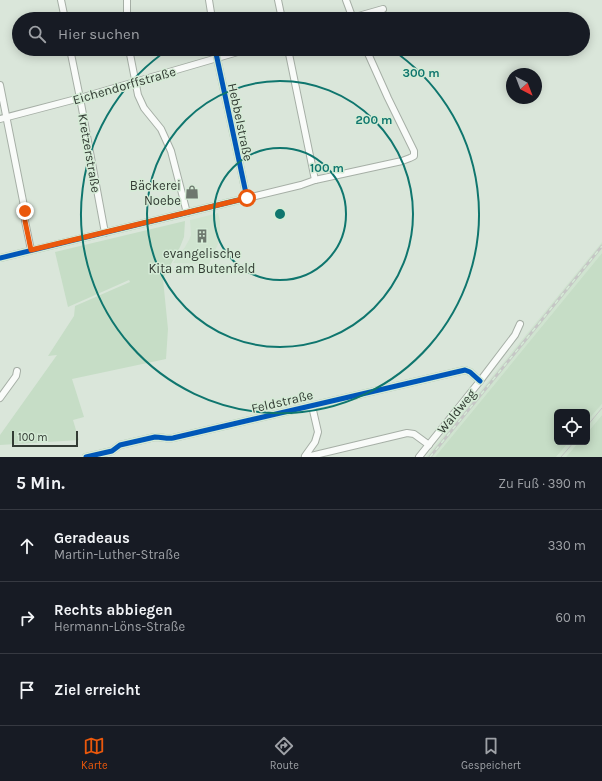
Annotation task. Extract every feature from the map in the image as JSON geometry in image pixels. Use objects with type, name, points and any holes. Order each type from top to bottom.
[{"type":"street","points":[[63,12],[61,1],[69,0]]},
{"type":"street","points":[[127,0],[127,12]]},
{"type":"street","points":[[210,0],[211,12]]},
{"type":"street","points":[[278,0],[281,12]]},
{"type":"street","points":[[346,0],[349,12]]},
{"type":"street","points":[[372,12],[383,9]]},
{"type":"street","name":"Kretzerstraße","points":[[71,56],[105,233]]},
{"type":"street","points":[[130,56],[135,83],[141,102],[161,129],[171,151],[187,213]]},
{"type":"street","name":"Eichendorffstraße","points":[[3,118],[135,83],[223,56]]},
{"type":"street","points":[[289,56],[315,180]]},
{"type":"street","points":[[0,258],[301,185],[315,180],[402,161],[414,156],[414,151],[369,56]]},
{"type":"street","name":"Hebbelstraße","points":[[216,58],[247,198]]},
{"type":"street","points":[[0,85],[3,118],[31,250]]},
{"type":"street","name":"Waldweg","points":[[418,457],[480,381],[515,334],[520,324]]},
{"type":"street","name":"Feldstraße","points":[[86,457],[112,451],[120,445],[155,437],[173,438],[465,370],[470,372],[480,381]]},
{"type":"street","points":[[0,398],[16,376],[17,371]]},
{"type":"street","points":[[312,406],[318,432],[315,442],[306,455],[311,456],[407,433],[414,434],[428,445]]},
{"type":"shaded area","points":[[218,213],[220,230],[218,244],[209,264],[173,263],[185,247],[191,235],[190,220]]},
{"type":"shaded area","points":[[185,221],[184,237],[163,279],[168,329],[166,359],[72,379],[84,417],[73,420],[79,440],[0,445],[0,435],[57,355],[48,356],[74,316],[75,306],[130,282],[129,280],[68,307],[55,252]]},
{"type":"shaded area","points":[[602,242],[602,253],[435,457],[426,457]]},
{"type":"shaded area","points":[[602,253],[602,404],[590,418],[590,409],[554,409],[554,445],[566,445],[556,457],[435,457]]},
{"type":"shaded area","points":[[602,404],[602,415],[590,429],[590,418]]},
{"type":"shaded area","points":[[602,415],[602,457],[566,457],[576,445],[590,445],[590,429]]},
{"type":"shaded area","points":[[566,445],[576,445],[566,457],[556,457]]},
{"type":"tram line","points":[[590,422],[602,408]]},
{"type":"tram line","points":[[561,457],[571,445]]},
{"type":"railway","points":[[430,457],[602,246]]},
{"type":"cycle path","points":[[0,258],[247,198],[217,56]]},
{"type":"cycle path","points":[[86,457],[112,451],[120,445],[155,437],[173,438],[465,370],[470,372],[480,381]]},
{"type":"place","name":"Bäckerei Noebe","points":[[192,192]]},
{"type":"place","name":"evangelische Kita am Butenfeld","points":[[202,236]]},
{"type":"route","points":[[25,211],[25,221],[31,250],[247,198]]}]
